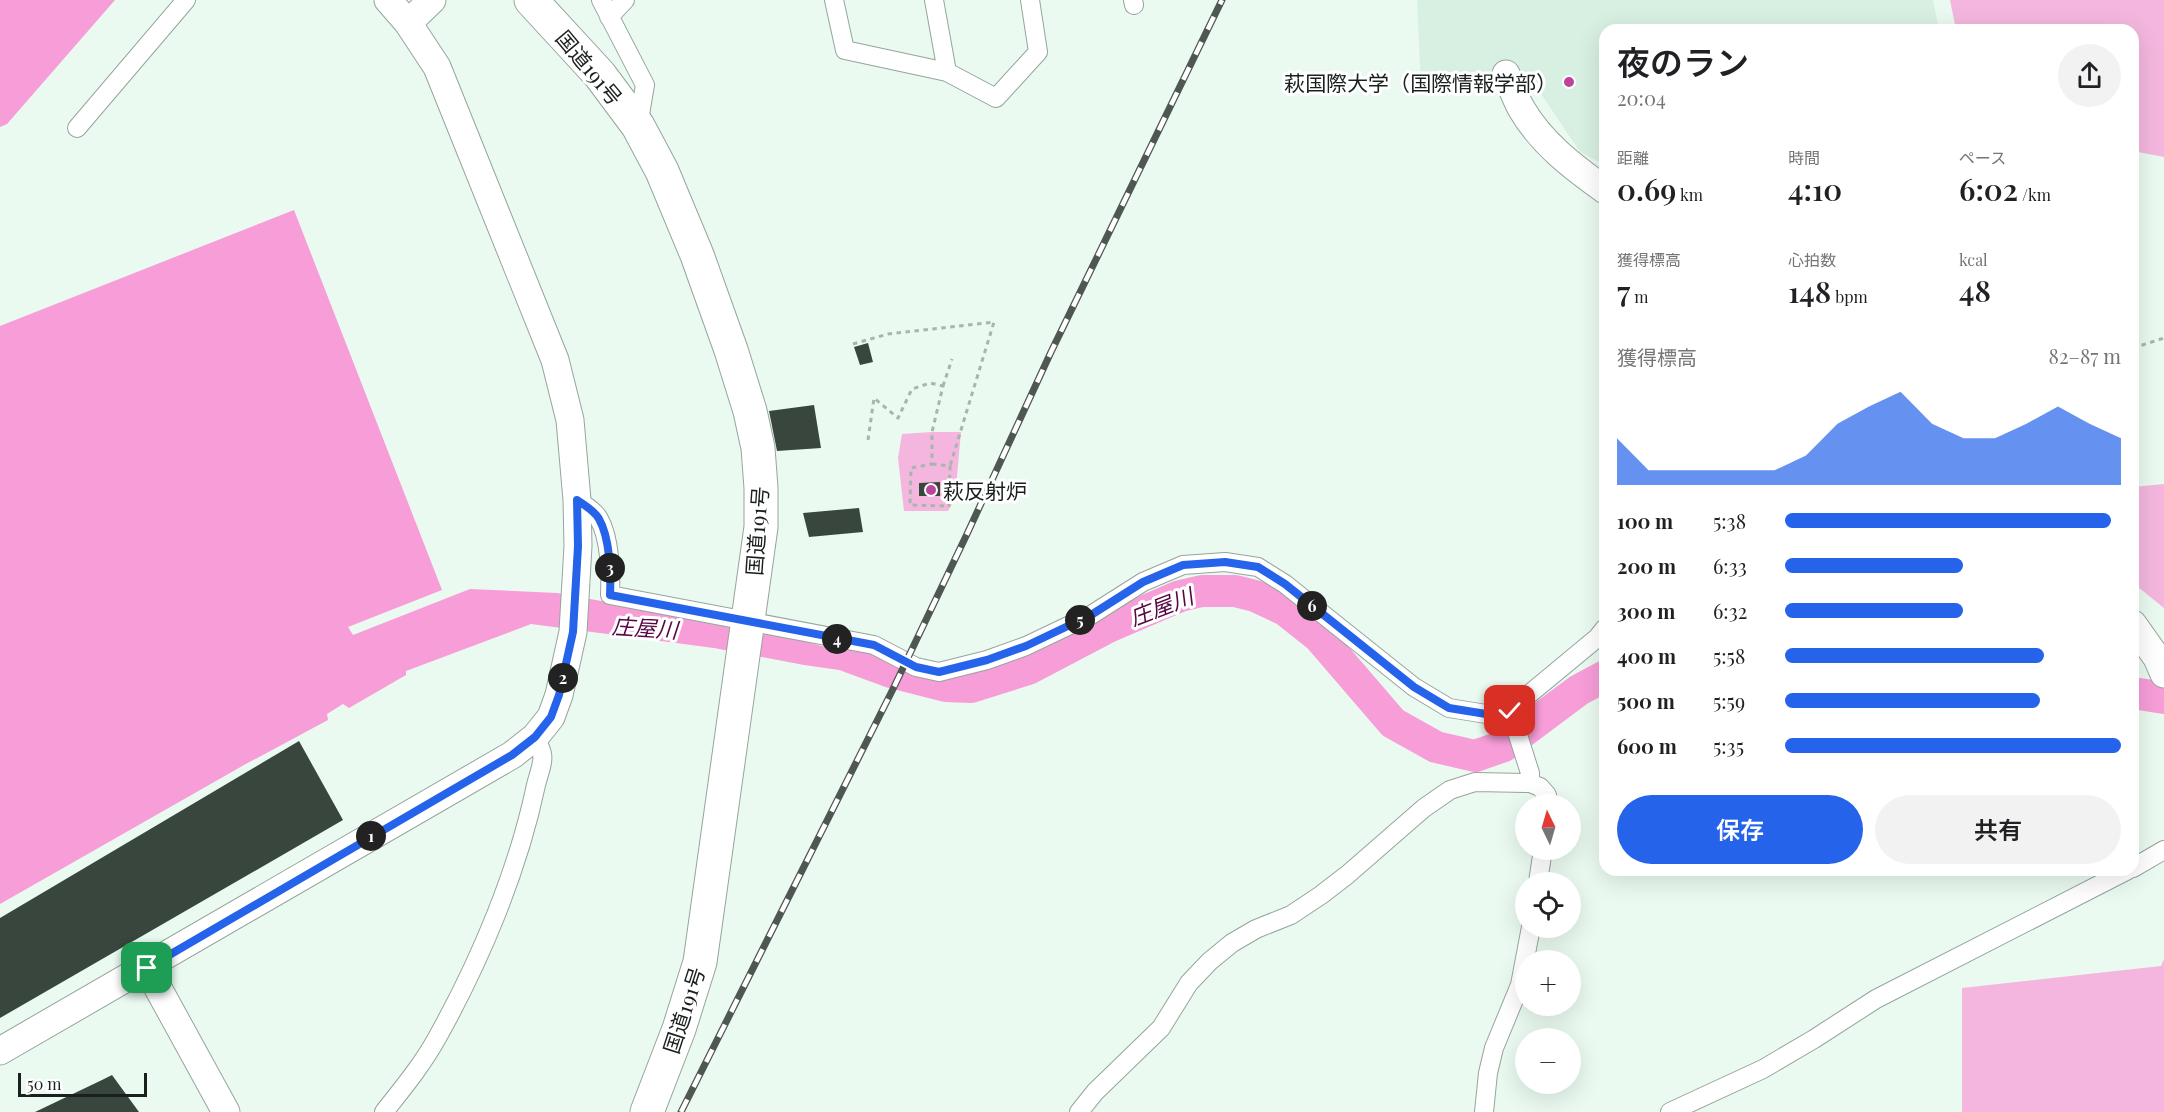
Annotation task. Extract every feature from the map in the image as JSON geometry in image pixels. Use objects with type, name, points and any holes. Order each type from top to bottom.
[{"type":"highway","name":"国道191号","points":[[531,0],[600,75],[638,126],[662,171],[697,255],[731,350],[750,411],[758,448],[761,527],[700,962],[679,1029],[647,1112]]},
{"type":"street","points":[[77,128],[186,0]]},
{"type":"street","points":[[0,1051],[512,755],[535,737],[551,717],[559,695],[573,632],[576,588],[577,500],[570,420],[555,360],[437,67],[408,23],[388,0]]},
{"type":"street","points":[[408,23],[432,0]]},
{"type":"street","points":[[601,0],[645,84],[638,126]]},
{"type":"street","points":[[609,17],[625,0]]},
{"type":"street","points":[[834,0],[844,50],[947,72],[996,98],[1038,52],[1030,0]]},
{"type":"street","points":[[934,0],[947,72]]},
{"type":"street","points":[[1506,74],[1521,109],[1544,139],[1571,165],[1599,186]]},
{"type":"street","points":[[577,500],[599,517],[611,573],[610,595],[745,635],[874,645],[916,667],[939,672],[987,660],[1026,646],[1091,615],[1143,582],[1183,565],[1225,562],[1258,567],[1285,584],[1405,680],[1449,708],[1486,714],[1510,711],[1599,636]]},
{"type":"street","points":[[2139,632],[2157,658],[2164,674]]},
{"type":"street","points":[[1510,711],[1530,773],[1530,783]]},
{"type":"street","points":[[384,1112],[409,1081],[436,1040],[462,990],[486,935],[529,818],[543,755],[535,737]]},
{"type":"street","points":[[1079,1112],[1095,1092],[1161,1028],[1189,983],[1210,961],[1232,942],[1256,929],[1291,915],[1321,895],[1424,808],[1450,790],[1475,782],[1530,783],[1540,787],[1546,794]]},
{"type":"street","points":[[2139,865],[2164,850]]},
{"type":"street","points":[[1670,1112],[1762,1069],[1876,999],[2116,876]]},
{"type":"street","points":[[1484,1112],[1488,1073],[1494,1048],[1520,985],[1529,938]]},
{"type":"street","points":[[147,968],[226,1112]]},
{"type":"path","points":[[853,344],[888,334],[994,322],[950,466],[949,506],[910,505],[910,468],[932,464],[950,466]]},
{"type":"path","points":[[2139,346],[2164,338]]},
{"type":"path","points":[[932,464],[932,432],[952,359]]},
{"type":"path","points":[[868,440],[874,398],[898,417],[912,389],[930,383],[943,386]]},
{"type":"shaded area","name":"萩国際大学（国際情報学部）","points":[[1417,0],[1933,0],[1938,24],[1599,24],[1599,162],[1580,152],[1531,79],[1421,85]]},
{"type":"shaded area","points":[[1950,0],[2164,0],[2164,157],[2139,152],[2139,24],[1955,24]]},
{"type":"shaded area","points":[[961,432],[955,498],[948,511],[904,511],[898,458],[902,434]]},
{"type":"shaded area","points":[[2164,484],[2164,608],[2139,588],[2139,486]]},
{"type":"shaded area","points":[[2164,959],[2164,1112],[1962,1112],[1962,988],[2161,966]]},
{"type":"water","points":[[0,0],[115,0],[7,124],[0,127]]},
{"type":"water","points":[[294,210],[442,590],[348,627],[353,635],[470,589],[557,593],[793,638],[890,665],[888,677],[804,665],[714,648],[531,624],[406,671],[406,675],[349,708],[343,704],[327,714],[328,720],[244,765],[0,904],[0,326]]},
{"type":"building","points":[[868,343],[873,362],[860,365],[854,347]]},
{"type":"building","points":[[814,405],[821,448],[777,451],[769,411]]},
{"type":"building","points":[[940,482],[940,496],[919,496],[919,483]]},
{"type":"building","points":[[859,508],[863,532],[809,537],[803,513]]},
{"type":"building","points":[[299,741],[343,820],[0,1018],[0,918]]},
{"type":"building","points":[[112,1075],[139,1112],[35,1112],[102,1080]]},
{"type":"waterway","name":"庄屋川","points":[[850,657],[891,672],[946,686],[971,687],[1028,669],[1108,627],[1180,596],[1202,591],[1235,591],[1255,596],[1285,610],[1319,637],[1393,723],[1436,747],[1475,756],[1504,746],[1579,690],[1599,679]]},
{"type":"waterway","name":"庄屋川","points":[[2139,694],[2164,698]]},
{"type":"railway","points":[[681,1112],[893,689],[1051,352],[1222,0]]},
{"type":"place","name":"萩国際大学（国際情報学部）","points":[[1569,82]]},
{"type":"place","name":"萩反射炉","points":[[931,490]]},
{"type":"route","points":[[147,968],[512,755],[535,737],[551,717],[559,695],[573,632],[578,546],[577,500],[599,517],[611,573],[610,595],[874,645],[916,667],[939,672],[987,660],[1026,646],[1091,615],[1143,582],[1183,565],[1225,562],[1258,567],[1285,584],[1414,687],[1449,708],[1486,714],[1510,711]]}]
